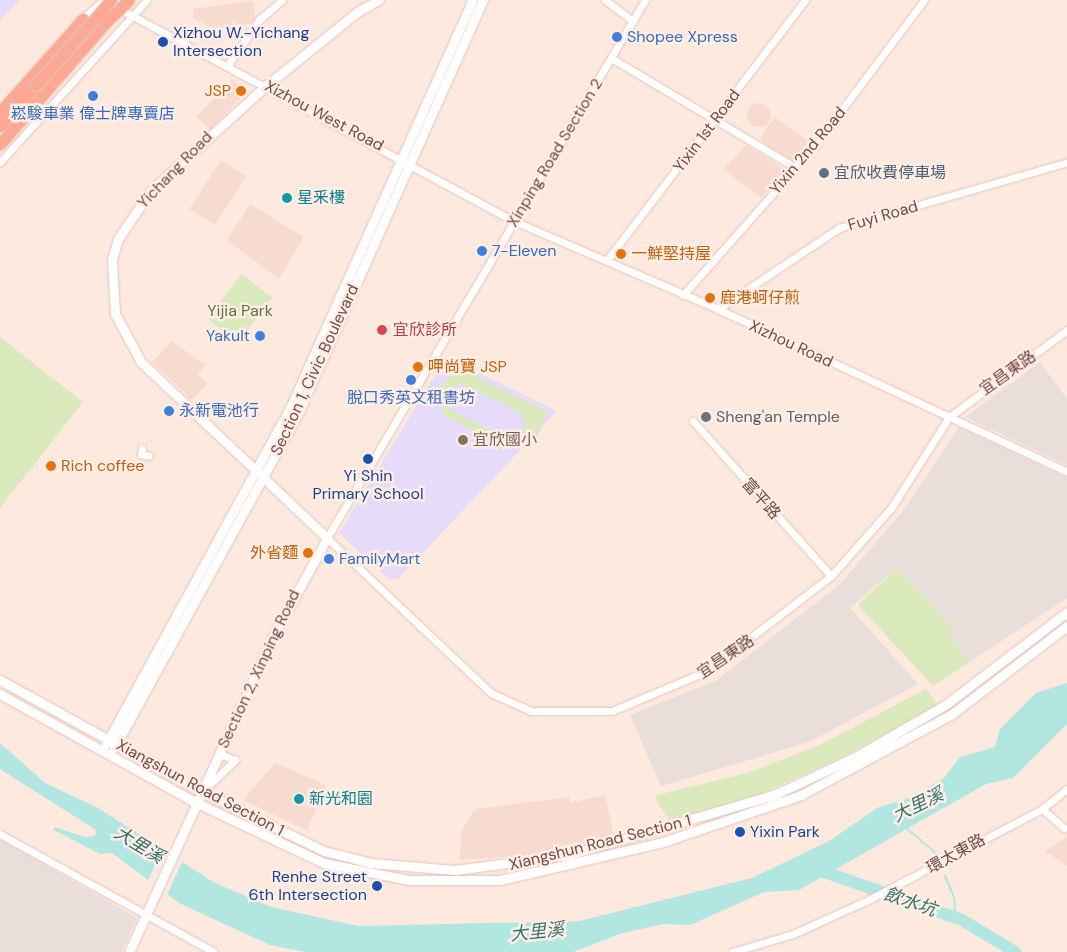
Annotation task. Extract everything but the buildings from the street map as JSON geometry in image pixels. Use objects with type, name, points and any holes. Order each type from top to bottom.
[{"type":"highway","points":[[0,126],[111,0]]},
{"type":"highway","points":[[0,144],[129,0]]},
{"type":"highway","points":[[0,112],[83,19]]},
{"type":"street","name":"Xizhou West Road","points":[[104,0],[266,85],[514,221]]},
{"type":"street","points":[[0,104],[64,33],[104,0]]},
{"type":"street","points":[[0,162],[131,15],[147,0]]},
{"type":"street","points":[[228,65],[259,20],[282,0]]},
{"type":"street","name":"Yichang Road","points":[[327,538],[141,362],[116,314],[112,260],[118,239],[149,192],[266,85],[357,12],[378,0]]},
{"type":"street","name":"Section 1, Civic Boulevard","points":[[106,753],[259,473],[298,392],[473,0]]},
{"type":"street","name":"Section 1, Civic Boulevard","points":[[259,473],[300,409],[483,0]]},
{"type":"street","points":[[605,0],[633,21]]},
{"type":"street","name":"Xinping Road Section 2","points":[[327,538],[645,0]]},
{"type":"street","name":"Yixin 1st Road","points":[[607,260],[716,120],[805,0]]},
{"type":"street","name":"Yixin 2nd Road","points":[[683,295],[796,168],[924,0]]},
{"type":"street","points":[[0,120],[83,19]]},
{"type":"street","points":[[611,58],[796,168]]},
{"type":"street","name":"Fuyi Road","points":[[718,309],[839,228],[1067,162]]},
{"type":"street","name":"Xizhou Road","points":[[514,221],[718,309],[1067,472]]},
{"type":"street","name":"宜昌東路","points":[[327,538],[491,693],[541,712],[612,711],[689,682],[773,624],[831,576],[892,507],[949,417],[1067,330]]},
{"type":"street","name":"富平路","points":[[693,421],[831,576]]},
{"type":"street","points":[[142,448],[141,454],[149,456]]},
{"type":"street","name":"Section 2, Xinping Road","points":[[129,952],[295,591],[327,538]]},
{"type":"street","name":"Xiangshun Road Section 1","points":[[0,680],[203,792],[324,851],[371,863],[455,870],[568,854],[729,810],[857,756],[945,705],[1067,612]]},
{"type":"street","name":"Xiangshun Road Section 1","points":[[0,694],[197,803],[296,852],[346,870],[432,882],[536,874],[664,842],[801,796],[952,714],[1067,626]]},
{"type":"street","points":[[203,792],[235,760],[219,754]]},
{"type":"street","name":"環太東路","points":[[732,952],[793,934],[891,889],[1042,809],[1067,789]]},
{"type":"street","points":[[1042,809],[1064,828]]},
{"type":"street","points":[[0,834],[145,916],[214,952]]},
{"type":"shaded area","points":[[0,0],[20,0],[0,20]]},
{"type":"shaded area","points":[[253,1],[256,23],[213,28],[194,19],[193,9]]},
{"type":"shaded area","points":[[232,79],[246,92],[210,130],[197,117]]},
{"type":"shaded area","points":[[759,103],[768,106],[771,115],[768,124],[759,127],[750,124],[747,115],[750,106]]},
{"type":"shaded area","points":[[775,117],[808,141],[792,163],[759,139]]},
{"type":"shaded area","points":[[746,145],[783,168],[785,173],[761,198],[723,169]]},
{"type":"shaded area","points":[[221,160],[246,176],[215,225],[189,209]]},
{"type":"shaded area","points":[[250,204],[303,237],[279,279],[227,240]]},
{"type":"shaded area","points":[[172,341],[205,365],[198,374],[207,384],[192,400],[152,362]]},
{"type":"shaded area","name":"宜欣國小","points":[[446,357],[557,411],[398,579],[390,580],[339,533]]},
{"type":"shaded area","points":[[1040,362],[1067,399],[1067,465],[965,417]]},
{"type":"shaded area","points":[[959,427],[1067,478],[1067,598],[970,662],[945,631],[954,628],[897,568],[850,608],[918,684],[809,742],[661,786],[630,715],[717,680],[840,584],[903,511]]},
{"type":"shaded area","points":[[275,763],[326,785],[307,831],[243,800]]},
{"type":"shaded area","points":[[605,795],[614,837],[526,855],[460,860],[461,831],[476,809],[569,797],[570,803]]},
{"type":"shaded area","points":[[1067,837],[1067,866],[1045,851]]},
{"type":"shaded area","points":[[0,839],[137,918],[122,952],[0,952]]},
{"type":"green space","name":"Yijia Park","points":[[241,274],[272,297],[238,342],[207,319]]},
{"type":"green space","points":[[0,337],[83,402],[0,508]]},
{"type":"green space","points":[[443,360],[548,412],[537,437],[508,448],[444,416],[437,388],[452,377],[440,370]],"holes":[[[460,383],[522,413],[524,432],[507,438],[452,411],[447,394]]]},
{"type":"green space","points":[[897,568],[954,628],[946,632],[970,662],[933,686],[858,605]]},
{"type":"green space","points":[[926,689],[938,705],[841,758],[756,796],[670,822],[655,799],[657,795],[747,773],[820,745]]},
{"type":"water","name":"大里溪","points":[[1067,683],[1067,724],[1013,778],[986,784],[799,890],[764,892],[690,925],[663,924],[623,933],[573,952],[306,952],[270,945],[179,903],[112,853],[100,854],[54,830],[54,827],[85,837],[95,836],[96,830],[0,769],[0,743],[45,783],[98,808],[215,883],[271,907],[359,926],[580,921],[752,878],[829,841],[877,808],[909,798],[944,778],[960,757],[995,747],[1000,729],[1036,693]]},
{"type":"pier","points":[[163,847],[183,860],[166,897],[147,883]]},
{"type":"waterway","name":"大里溪","points":[[906,828],[935,852]]},
{"type":"waterway","name":"飲水坑","points":[[813,868],[962,920],[1015,952]]},
{"type":"waterway","points":[[945,876],[954,897],[956,918]]},
{"type":"place","name":"Shopee Xpress","points":[[617,37]]},
{"type":"place","name":"Xizhou W.-Yichang Intersection","points":[[163,42]]},
{"type":"place","name":"JSP","points":[[241,91]]},
{"type":"place","name":"崧駿車業 偉士牌專賣店","points":[[93,96]]},
{"type":"place","name":"宜欣收費停車場","points":[[824,173]]},
{"type":"place","name":"星釆樓","points":[[287,198]]},
{"type":"place","name":"7-Eleven","points":[[482,251]]},
{"type":"place","name":"一鮮堅持屋","points":[[621,254]]},
{"type":"place","name":"鹿港蚵仔煎","points":[[710,298]]},
{"type":"place","name":"宜欣診所","points":[[382,330]]},
{"type":"place","name":"Yakult","points":[[260,336]]},
{"type":"place","name":"呷尚寶 JSP","points":[[418,367]]},
{"type":"place","name":"脫口秀英文租書坊","points":[[411,380]]},
{"type":"place","name":"永新電池行","points":[[169,411]]},
{"type":"place","name":"Sheng'an Temple","points":[[706,417]]},
{"type":"place","name":"宜欣國小","points":[[463,440]]},
{"type":"place","name":"Yi Shin Primary School","points":[[368,459]]},
{"type":"place","name":"Rich coffee","points":[[51,466]]},
{"type":"place","name":"外省麵","points":[[308,553]]},
{"type":"place","name":"FamilyMart","points":[[329,559]]},
{"type":"place","name":"新光和園","points":[[299,799]]},
{"type":"place","name":"Yixin Park","points":[[740,832]]},
{"type":"place","name":"Renhe Street 6th Intersection","points":[[377,886]]}]
